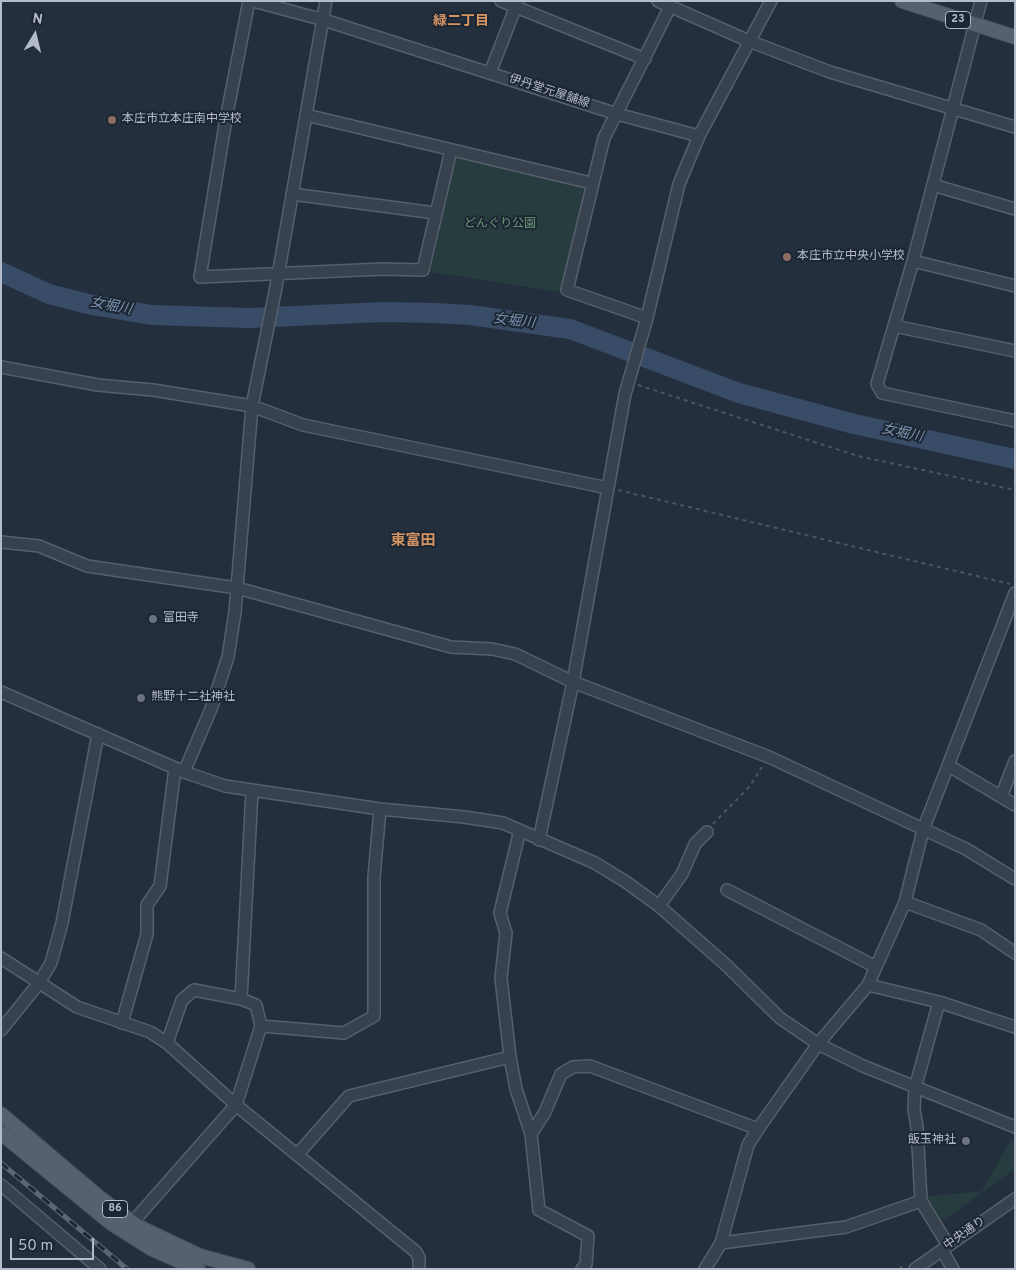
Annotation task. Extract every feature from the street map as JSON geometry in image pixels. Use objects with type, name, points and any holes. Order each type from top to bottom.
[{"type":"main road","name":"23","points":[[902,1],[1015,37]]},
{"type":"main road","name":"86","points":[[1,1114],[132,1223],[200,1256],[248,1269]]},
{"type":"main road","name":"86","points":[[1,1133],[111,1224],[152,1249],[198,1269]]},
{"type":"street","points":[[249,1],[226,119],[200,277],[384,269],[423,270],[451,150]]},
{"type":"street","name":"伊丹堂元屋舗線","points":[[253,1],[324,20],[617,114],[699,136]]},
{"type":"street","points":[[122,1023],[147,934],[147,905],[160,886],[180,770],[211,709],[228,657],[237,588],[252,406],[276,287],[326,1]]},
{"type":"street","points":[[501,1],[517,4],[645,59]]},
{"type":"street","points":[[658,1],[749,41],[830,72],[1015,127]]},
{"type":"street","points":[[539,840],[573,682],[628,382],[647,318],[678,184],[699,136],[771,1]]},
{"type":"street","points":[[981,1],[913,261],[877,384],[882,393],[1015,421]]},
{"type":"street","points":[[490,73],[517,4]]},
{"type":"street","points":[[647,318],[567,290],[591,183],[604,138],[670,7]]},
{"type":"street","points":[[306,115],[591,183]]},
{"type":"street","points":[[933,185],[1015,209]]},
{"type":"street","points":[[292,194],[435,213]]},
{"type":"street","points":[[913,261],[1015,286]]},
{"type":"street","points":[[894,326],[1015,351]]},
{"type":"street","points":[[1,366],[98,385],[153,390],[252,406],[304,425],[608,488]]},
{"type":"street","points":[[1,542],[39,546],[87,566],[237,588],[451,647],[492,649],[515,654],[573,682],[768,757],[966,849],[1015,879]]},
{"type":"street","points":[[705,1269],[721,1243],[748,1145],[818,1044],[868,985],[905,902],[923,830],[1015,593]]},
{"type":"street","points":[[1,692],[180,770],[225,786],[380,809],[488,820],[520,830],[539,840],[595,863],[626,882],[659,906],[725,964],[780,1018],[818,1044],[915,1088],[1015,1127]]},
{"type":"street","points":[[1,1030],[39,983],[51,963],[62,923],[98,734]]},
{"type":"street","points":[[1001,797],[1015,761]]},
{"type":"street","points":[[949,766],[1015,805]]},
{"type":"street","points":[[242,999],[252,791]]},
{"type":"street","points":[[261,1026],[344,1033],[374,1016],[374,877],[380,809]]},
{"type":"street","points":[[520,830],[500,913],[506,933],[501,978],[510,1056],[516,1088],[532,1134],[539,1210],[588,1236],[588,1267]]},
{"type":"street","points":[[659,906],[682,874],[695,844],[706,832]]},
{"type":"street","points":[[727,890],[876,967]]},
{"type":"street","points":[[905,902],[981,930],[1015,953]]},
{"type":"street","points":[[1,958],[77,1007],[150,1032],[167,1043],[236,1105],[416,1252],[419,1258],[420,1269]]},
{"type":"street","points":[[868,985],[939,1002],[1015,1027]]},
{"type":"street","points":[[132,1223],[236,1105],[261,1026],[256,1005],[242,999],[194,990],[182,1000],[167,1043]]},
{"type":"street","points":[[939,1002],[915,1088],[914,1109],[917,1127],[921,1201],[945,1248],[953,1269]]},
{"type":"street","points":[[297,1154],[349,1096],[510,1056]]},
{"type":"street","points":[[532,1134],[545,1112],[561,1074],[573,1067],[590,1066],[758,1129]]},
{"type":"street","points":[[1,1185],[100,1269]]},
{"type":"street","name":"中央通り","points":[[918,1268],[1015,1199]]},
{"type":"street","points":[[721,1243],[846,1227],[921,1201]]},
{"type":"path","points":[[628,382],[858,456],[1015,490]]},
{"type":"path","points":[[608,488],[1015,585]]},
{"type":"path","points":[[706,832],[750,786],[768,757]]},
{"type":"green space","name":"どんぐり公園","points":[[459,157],[584,187],[561,292],[430,272],[455,160]]},
{"type":"green space","points":[[1011,1139],[1015,1145],[1015,1169],[944,1220],[937,1218],[923,1197],[982,1191]]},
{"type":"waterway","name":"女堀川","points":[[1,272],[49,294],[92,305],[152,315],[249,318],[382,312],[436,313],[470,315],[570,329],[739,393],[854,424],[1015,459]]},
{"type":"railway","points":[[1,1163],[127,1269]]},
{"type":"place","name":"本庄市立本庄南中学校","points":[[112,120]]},
{"type":"place","name":"本庄市立中央小学校","points":[[787,257]]},
{"type":"place","name":"富田寺","points":[[153,619]]},
{"type":"place","name":"熊野十二社神社","points":[[141,698]]},
{"type":"place","name":"飯玉神社","points":[[966,1141]]},
{"type":"district","name":"緑二丁目","points":[[461,22]]},
{"type":"district","name":"東富田","points":[[413,542]]}]
